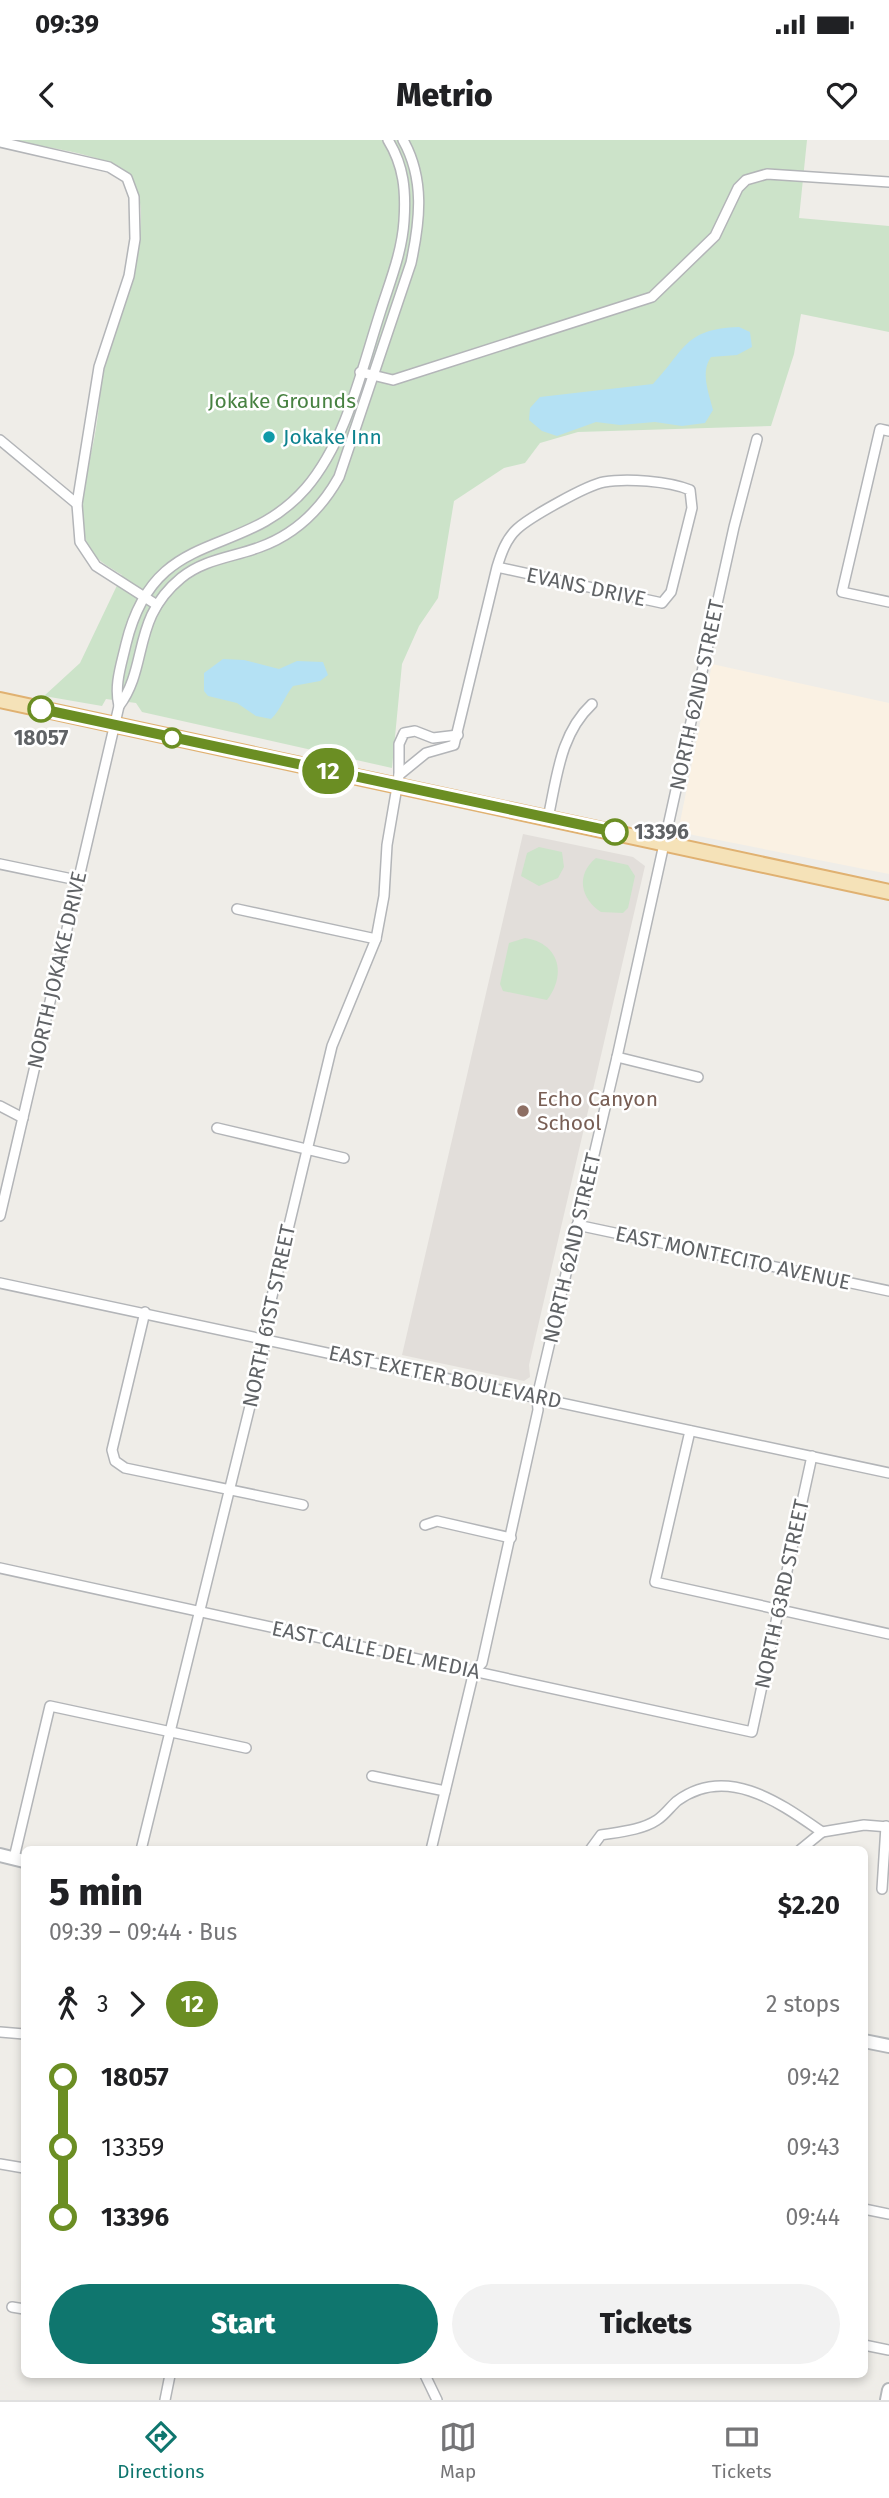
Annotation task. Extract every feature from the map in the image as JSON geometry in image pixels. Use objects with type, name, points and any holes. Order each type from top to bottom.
[{"type":"main road","points":[[0,701],[397,780],[548,818],[889,892]]},
{"type":"street","points":[[119,706],[116,690],[130,628],[145,597],[171,565],[199,548],[261,525],[304,490],[334,445],[398,259],[404,225],[404,177],[397,155],[388,140]]},
{"type":"street","points":[[119,706],[129,693],[143,634],[157,605],[181,578],[206,563],[259,547],[296,530],[327,498],[348,454],[411,263],[418,228],[418,186],[414,160],[403,140]]},
{"type":"street","points":[[0,142],[109,167],[127,178],[134,197],[135,239],[129,276],[99,367],[77,504],[80,541],[96,566],[157,605]]},
{"type":"street","points":[[360,372],[393,380],[652,297],[715,236],[738,188],[754,177],[766,174],[889,182]]},
{"type":"street","points":[[885,430],[842,592],[889,602]]},
{"type":"street","name":"NORTH 62ND STREET","points":[[432,1846],[474,1671],[482,1663],[538,1410],[537,1397],[617,1057],[734,527],[757,439]]},
{"type":"street","points":[[0,440],[77,504]]},
{"type":"street","name":"EVANS DRIVE","points":[[458,735],[497,567],[503,549],[517,529],[576,493],[603,482],[674,483],[690,490],[692,508],[671,592],[662,603],[497,567]]},
{"type":"street","points":[[548,818],[568,734],[575,719],[592,704]]},
{"type":"street","name":"NORTH JOKAKE DRIVE","points":[[0,1216],[119,706]]},
{"type":"street","points":[[397,780],[399,744],[404,733],[415,731],[433,738],[458,735]]},
{"type":"street","points":[[397,780],[426,753],[430,745],[426,735]]},
{"type":"street","points":[[426,753],[449,748],[458,735]]},
{"type":"street","name":"NORTH 61ST STREET","points":[[142,1846],[264,1349],[262,1338],[305,1149],[334,1037],[376,939],[397,780]]},
{"type":"street","points":[[0,863],[78,880]]},
{"type":"street","points":[[237,909],[376,939]]},
{"type":"street","points":[[617,1057],[698,1077]]},
{"type":"street","points":[[0,1106],[23,1118]]},
{"type":"street","points":[[217,1129],[344,1158]]},
{"type":"street","name":"EAST MONTECITO AVENUE","points":[[577,1225],[889,1292]]},
{"type":"street","name":"EAST EXETER BOULEVARD","points":[[0,1283],[889,1473]]},
{"type":"street","points":[[145,1312],[112,1450],[115,1461],[125,1468],[303,1505]]},
{"type":"street","points":[[690,1431],[655,1582],[889,1634]]},
{"type":"street","name":"NORTH 63RD STREET","points":[[751,1732],[812,1456]]},
{"type":"street","points":[[425,1525],[437,1521],[510,1538]]},
{"type":"street","name":"EAST CALLE DEL MEDIA","points":[[0,1568],[751,1732]]},
{"type":"street","points":[[22,1846],[50,1706],[246,1748]]},
{"type":"street","points":[[372,1776],[445,1791]]},
{"type":"street","points":[[593,1846],[600,1835],[627,1831],[656,1821],[678,1801],[701,1789],[722,1784],[749,1790],[784,1806],[822,1832]]},
{"type":"street","points":[[805,1846],[822,1832],[864,1825],[888,1826],[882,1889]]},
{"type":"street","points":[[0,1856],[19,1859]]},
{"type":"street","points":[[0,2032],[21,2034]]},
{"type":"street","points":[[868,2042],[889,2046]]},
{"type":"street","points":[[0,2164],[21,2168]]},
{"type":"street","points":[[868,2210],[889,2214]]},
{"type":"street","points":[[12,2307],[21,2308]]},
{"type":"street","points":[[868,2346],[889,2350]]},
{"type":"street","points":[[165,2400],[169,2378]]},
{"type":"street","points":[[426,2378],[437,2400]]},
{"type":"street","points":[[887,2400],[889,2390]]},
{"type":"shaded area","points":[[712,664],[889,703],[889,874],[678,832]]},
{"type":"shaded area","name":"Echo Canyon School","points":[[523,834],[633,857],[645,866],[529,1365],[530,1377],[524,1381],[402,1355]]},
{"type":"green space","name":"Jokake Grounds","points":[[6,140],[807,140],[799,218],[889,226],[889,332],[801,314],[794,354],[771,426],[578,432],[540,443],[525,463],[504,468],[454,501],[438,598],[419,626],[402,664],[392,768],[142,712],[136,703],[106,699],[102,706],[44,696],[80,663],[122,575],[102,562],[90,549],[83,529],[82,500],[94,442],[103,372],[134,267],[141,213],[138,191],[128,175],[117,167],[88,156]]},
{"type":"green space","points":[[539,847],[562,852],[564,867],[558,878],[539,886],[521,876],[527,853]]},
{"type":"green space","points":[[596,858],[628,865],[635,876],[628,908],[623,913],[601,912],[585,894],[585,872]]},
{"type":"green space","points":[[525,938],[546,946],[556,961],[557,980],[547,1000],[503,991],[500,984],[509,943]]},
{"type":"water","points":[[739,327],[750,332],[752,347],[737,355],[711,357],[706,376],[713,410],[705,423],[682,426],[655,422],[620,425],[596,422],[557,436],[542,431],[529,420],[530,408],[540,397],[653,384],[680,351],[696,337],[707,332]]},
{"type":"water","points":[[223,659],[244,660],[279,669],[297,661],[323,662],[328,675],[320,681],[293,686],[271,719],[256,716],[237,703],[208,696],[204,691],[204,673]]},
{"type":"bus line","name":"12","points":[[41,709],[615,832]]},
{"type":"place","name":"Jokake Inn","points":[[269,437]]},
{"type":"place","name":"18057","points":[[41,709]]},
{"type":"place","name":"13396","points":[[615,832]]},
{"type":"place","name":"Echo Canyon School","points":[[523,1111]]}]
